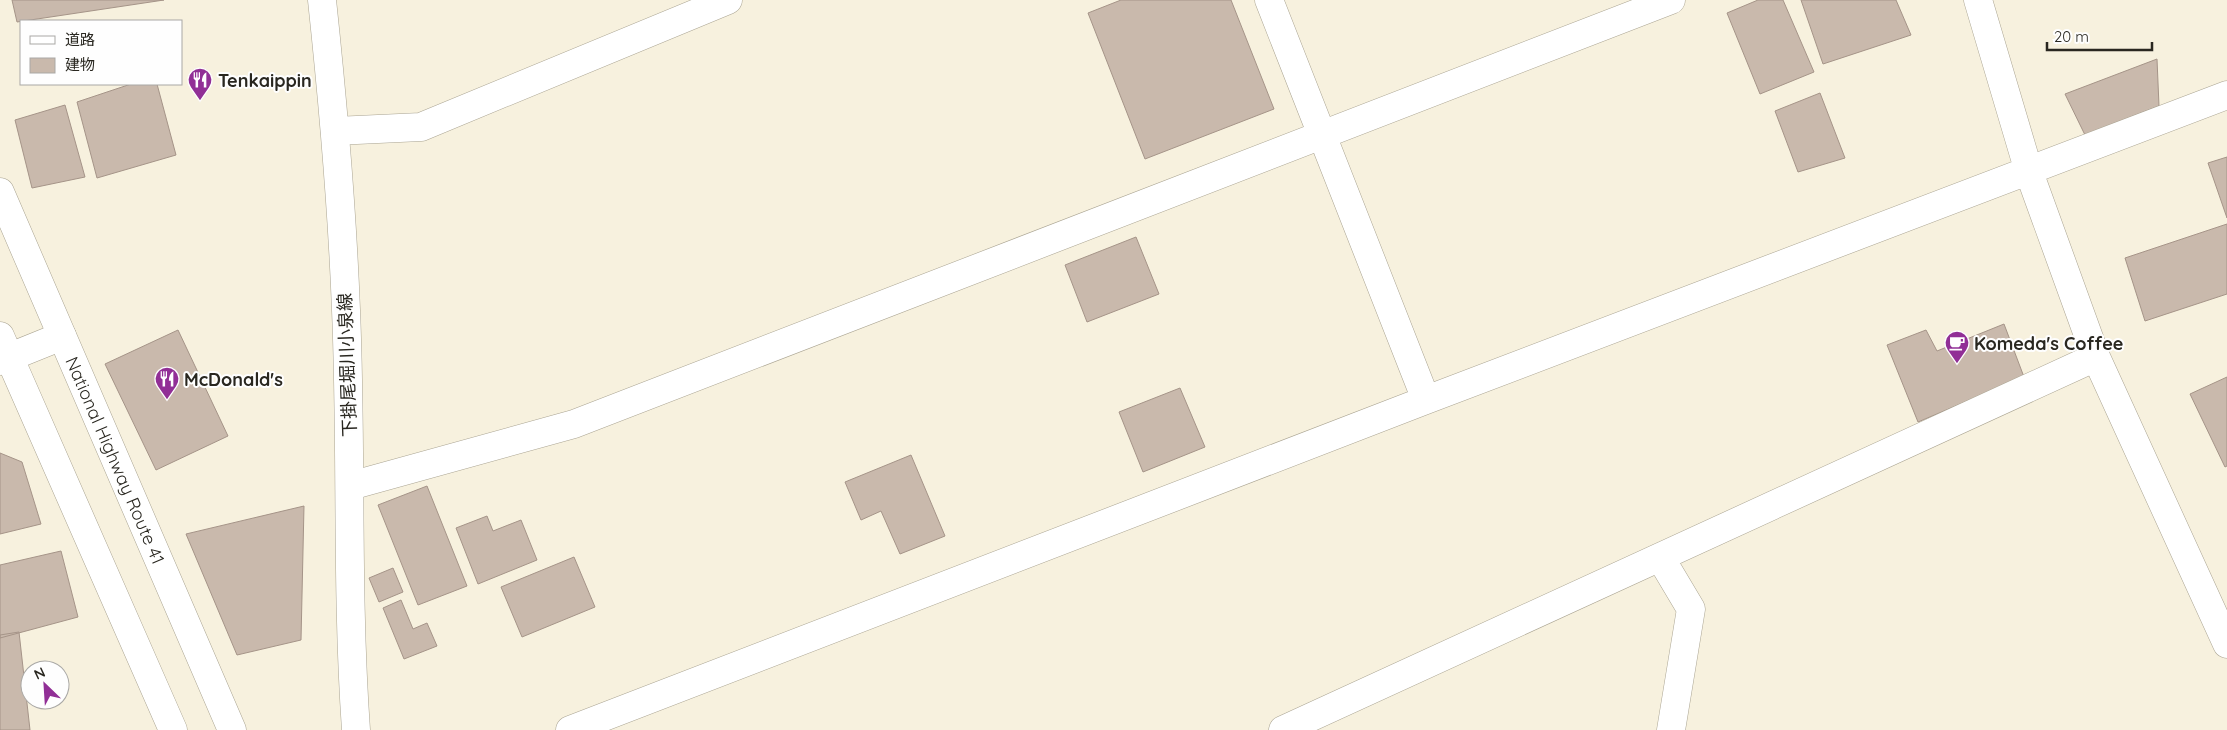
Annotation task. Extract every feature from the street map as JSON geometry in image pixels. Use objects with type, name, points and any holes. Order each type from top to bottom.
[{"type":"main road","name":"下掛尾堀川小泉線","points":[[322,0],[335,131],[346,310],[350,486],[349,594],[356,730]]},
{"type":"main road","points":[[335,131],[421,127],[728,0]]},
{"type":"main road","points":[[1269,0],[1426,400]]},
{"type":"main road","points":[[350,486],[574,424],[1671,0]]},
{"type":"main road","points":[[1978,0],[2029,172],[2096,357],[2227,644]]},
{"type":"main road","points":[[570,730],[1426,400],[2029,172],[2227,95]]},
{"type":"main road","name":"National Highway Route 41","points":[[0,192],[232,730]]},
{"type":"main road","points":[[62,336],[3,352],[173,730]]},
{"type":"main road","points":[[1283,730],[2096,357]]},
{"type":"main road","points":[[1660,557],[1691,609],[1672,730]]},
{"type":"building","points":[[12,0],[164,0],[20,20],[17,22]]},
{"type":"building","points":[[1121,0],[1231,0],[1274,109],[1145,159],[1088,13]]},
{"type":"building","points":[[1758,0],[1783,0],[1814,72],[1760,94],[1727,13]]},
{"type":"building","points":[[1801,0],[1896,0],[1911,35],[1823,64]]},
{"type":"building","points":[[2157,59],[2159,106],[2085,135],[2065,94]]},
{"type":"building","points":[[128,85],[157,85],[176,155],[97,178],[77,102]]},
{"type":"building","points":[[1820,93],[1845,158],[1798,172],[1775,111]]},
{"type":"building","points":[[65,105],[85,177],[32,188],[15,120]]},
{"type":"building","points":[[2227,157],[2227,218],[2208,163]]},
{"type":"building","points":[[2227,224],[2227,294],[2145,321],[2125,258]]},
{"type":"building","points":[[1136,237],[1159,294],[1087,322],[1065,265]]},
{"type":"building","name":"Komeda's Coffee","points":[[2004,324],[2024,377],[1918,422],[1887,345],[1926,330],[1937,351]]},
{"type":"building","name":"McDonald's","points":[[178,330],[228,436],[156,470],[105,364]]},
{"type":"building","points":[[2227,377],[2227,466],[2225,467],[2190,394]]},
{"type":"building","points":[[1180,388],[1205,447],[1143,472],[1119,412]]},
{"type":"building","points":[[0,453],[22,462],[41,524],[0,534]]},
{"type":"building","points":[[911,455],[945,536],[900,554],[881,511],[861,520],[845,482]]},
{"type":"building","points":[[427,486],[467,586],[418,605],[378,505]]},
{"type":"building","points":[[304,506],[301,640],[237,655],[186,534]]},
{"type":"building","points":[[487,516],[493,531],[521,520],[537,560],[478,584],[456,528]]},
{"type":"building","points":[[61,551],[78,617],[0,638],[0,565]]},
{"type":"building","points":[[574,557],[595,607],[522,637],[501,587]]},
{"type":"building","points":[[393,568],[403,592],[379,602],[369,578]]},
{"type":"building","points":[[401,600],[413,629],[427,623],[437,646],[404,659],[383,608]]},
{"type":"building","points":[[19,632],[22,660],[20,660],[20,710],[28,710],[30,730],[0,730],[0,635]]},
{"type":"place","name":"Tenkaippin","points":[[200,101]]},
{"type":"place","name":"Komeda's Coffee","points":[[1957,364]]},
{"type":"place","name":"McDonald's","points":[[167,400]]}]
